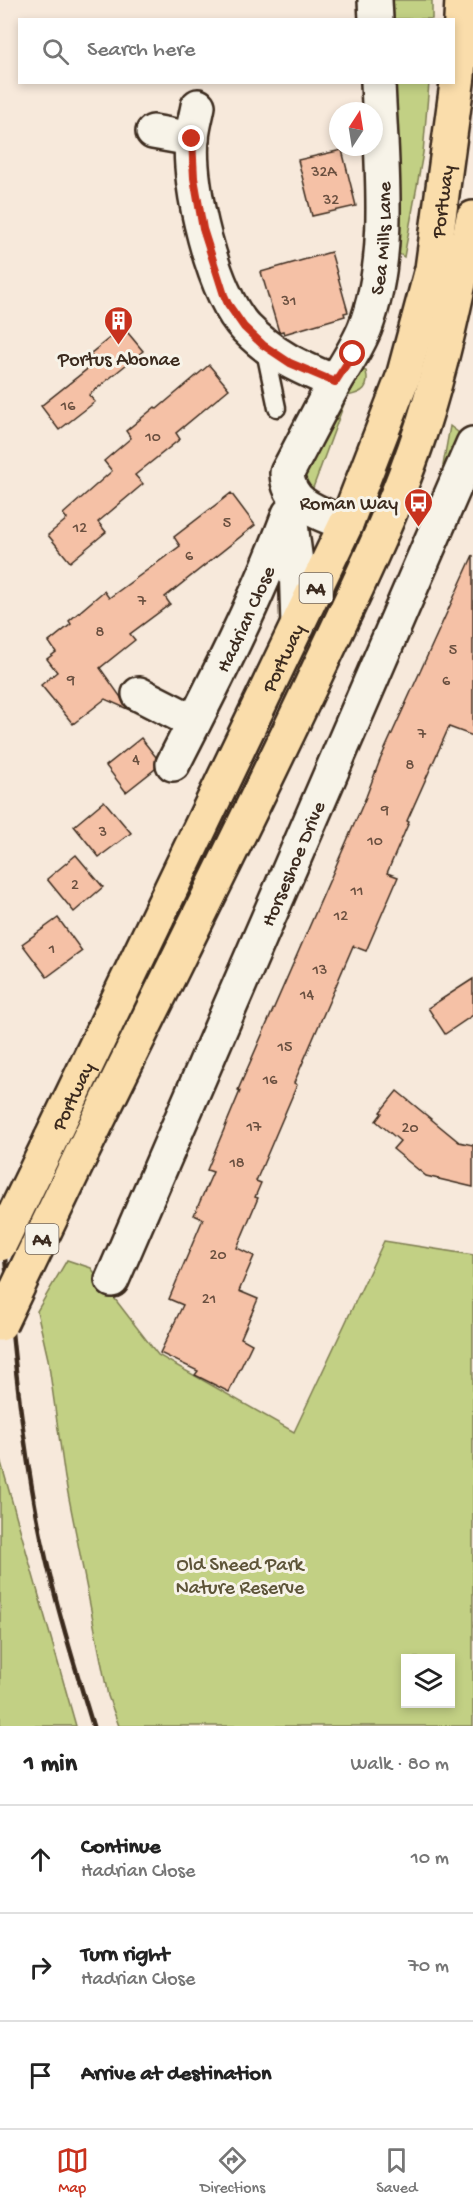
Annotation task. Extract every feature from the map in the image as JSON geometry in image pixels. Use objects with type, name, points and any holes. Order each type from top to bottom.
[{"type":"highway","name":"Portway","points":[[0,1244],[346,524],[403,377],[432,268],[458,76],[462,0]]},
{"type":"highway","name":"Portway","points":[[0,1324],[295,719],[391,514],[464,303],[471,240]]},
{"type":"street","points":[[375,0],[375,18]]},
{"type":"street","name":"Sea Mills Lane","points":[[353,354],[372,305],[381,260],[382,188],[378,84]]},
{"type":"street","points":[[198,106],[192,139],[194,178],[203,229],[224,295],[244,327],[263,345],[290,363],[335,382]]},
{"type":"street","points":[[153,132],[192,139]]},
{"type":"street","name":"Hadrian Close","points":[[298,626],[296,562],[287,473],[335,382],[353,354]]},
{"type":"street","name":"Horseshoe Drive","points":[[112,1280],[473,444]]},
{"type":"street","points":[[288,500],[299,502],[307,508],[346,524]]},
{"type":"street","name":"Hadrian Close","points":[[173,764],[270,566],[288,500]]},
{"type":"street","points":[[131,689],[194,722]]},
{"type":"lane","points":[[263,345],[277,408]]},
{"type":"green space","points":[[393,0],[432,0],[432,18],[394,18]]},
{"type":"green space","points":[[396,84],[429,84],[423,153],[404,257],[395,251]]},
{"type":"green space","points":[[359,370],[366,371],[366,386],[361,391],[347,396],[310,496],[300,486],[303,456]]},
{"type":"green space","points":[[450,426],[467,439],[436,505]]},
{"type":"green space","name":"Old Sneed Park Nature Reserve","points":[[384,1241],[473,1255],[473,1726],[119,1726],[108,1696],[65,1478],[48,1359],[37,1311],[67,1260],[91,1268],[158,1355],[294,1432]]},
{"type":"green space","points":[[0,1459],[76,1726],[0,1726]]},
{"type":"building","points":[[329,153],[329,156],[344,156],[356,206],[312,216],[298,160]]},
{"type":"building","points":[[331,252],[348,312],[344,313],[345,316],[284,334],[283,331],[279,332],[261,272]]},
{"type":"building","points":[[123,327],[143,351],[89,395],[95,402],[59,430],[41,406],[96,362],[90,354]]},
{"type":"building","points":[[209,365],[229,389],[176,433],[180,439],[135,475],[143,484],[98,522],[106,532],[70,562],[48,535],[67,519],[63,514],[112,471],[104,461],[131,438],[126,431],[155,407],[157,409]]},
{"type":"building","points":[[231,493],[255,525],[165,597],[170,604],[130,634],[135,640],[100,668],[124,705],[132,711],[105,699],[73,724],[41,685],[57,672],[47,659],[56,652],[49,642],[104,591],[109,598],[180,546],[174,537]]},
{"type":"building","points":[[473,555],[473,736],[449,727],[407,821],[409,822],[387,873],[398,877],[366,951],[353,946],[294,1083],[297,1085],[256,1181],[261,1183],[255,1197],[258,1198],[237,1248],[254,1256],[239,1291],[258,1299],[241,1338],[252,1344],[229,1392],[195,1375],[198,1371],[160,1353],[183,1305],[169,1299],[203,1219],[194,1215],[213,1172],[207,1170],[240,1091],[238,1090],[380,760]]},
{"type":"building","points":[[141,738],[156,757],[155,769],[126,792],[106,766]]},
{"type":"building","points":[[104,801],[131,833],[99,857],[74,826]]},
{"type":"building","points":[[76,855],[103,887],[74,912],[47,879]]},
{"type":"building","points":[[58,918],[82,951],[47,977],[22,944]]},
{"type":"building","points":[[473,979],[473,1015],[445,1034],[428,1008]]},
{"type":"building","points":[[397,1091],[459,1142],[473,1145],[473,1187],[426,1176],[393,1149],[400,1141],[376,1121],[382,1113],[380,1112]]},
{"type":"railway","points":[[0,1203],[17,1382],[37,1518],[58,1608],[93,1726]]},
{"type":"place","name":"Portus Abonae","points":[[119,346]]},
{"type":"place","name":"Roman Way","points":[[419,528]]},
{"type":"route","points":[[192,139],[194,178],[203,229],[224,295],[244,327],[263,345],[290,363],[335,382],[353,354]]}]
